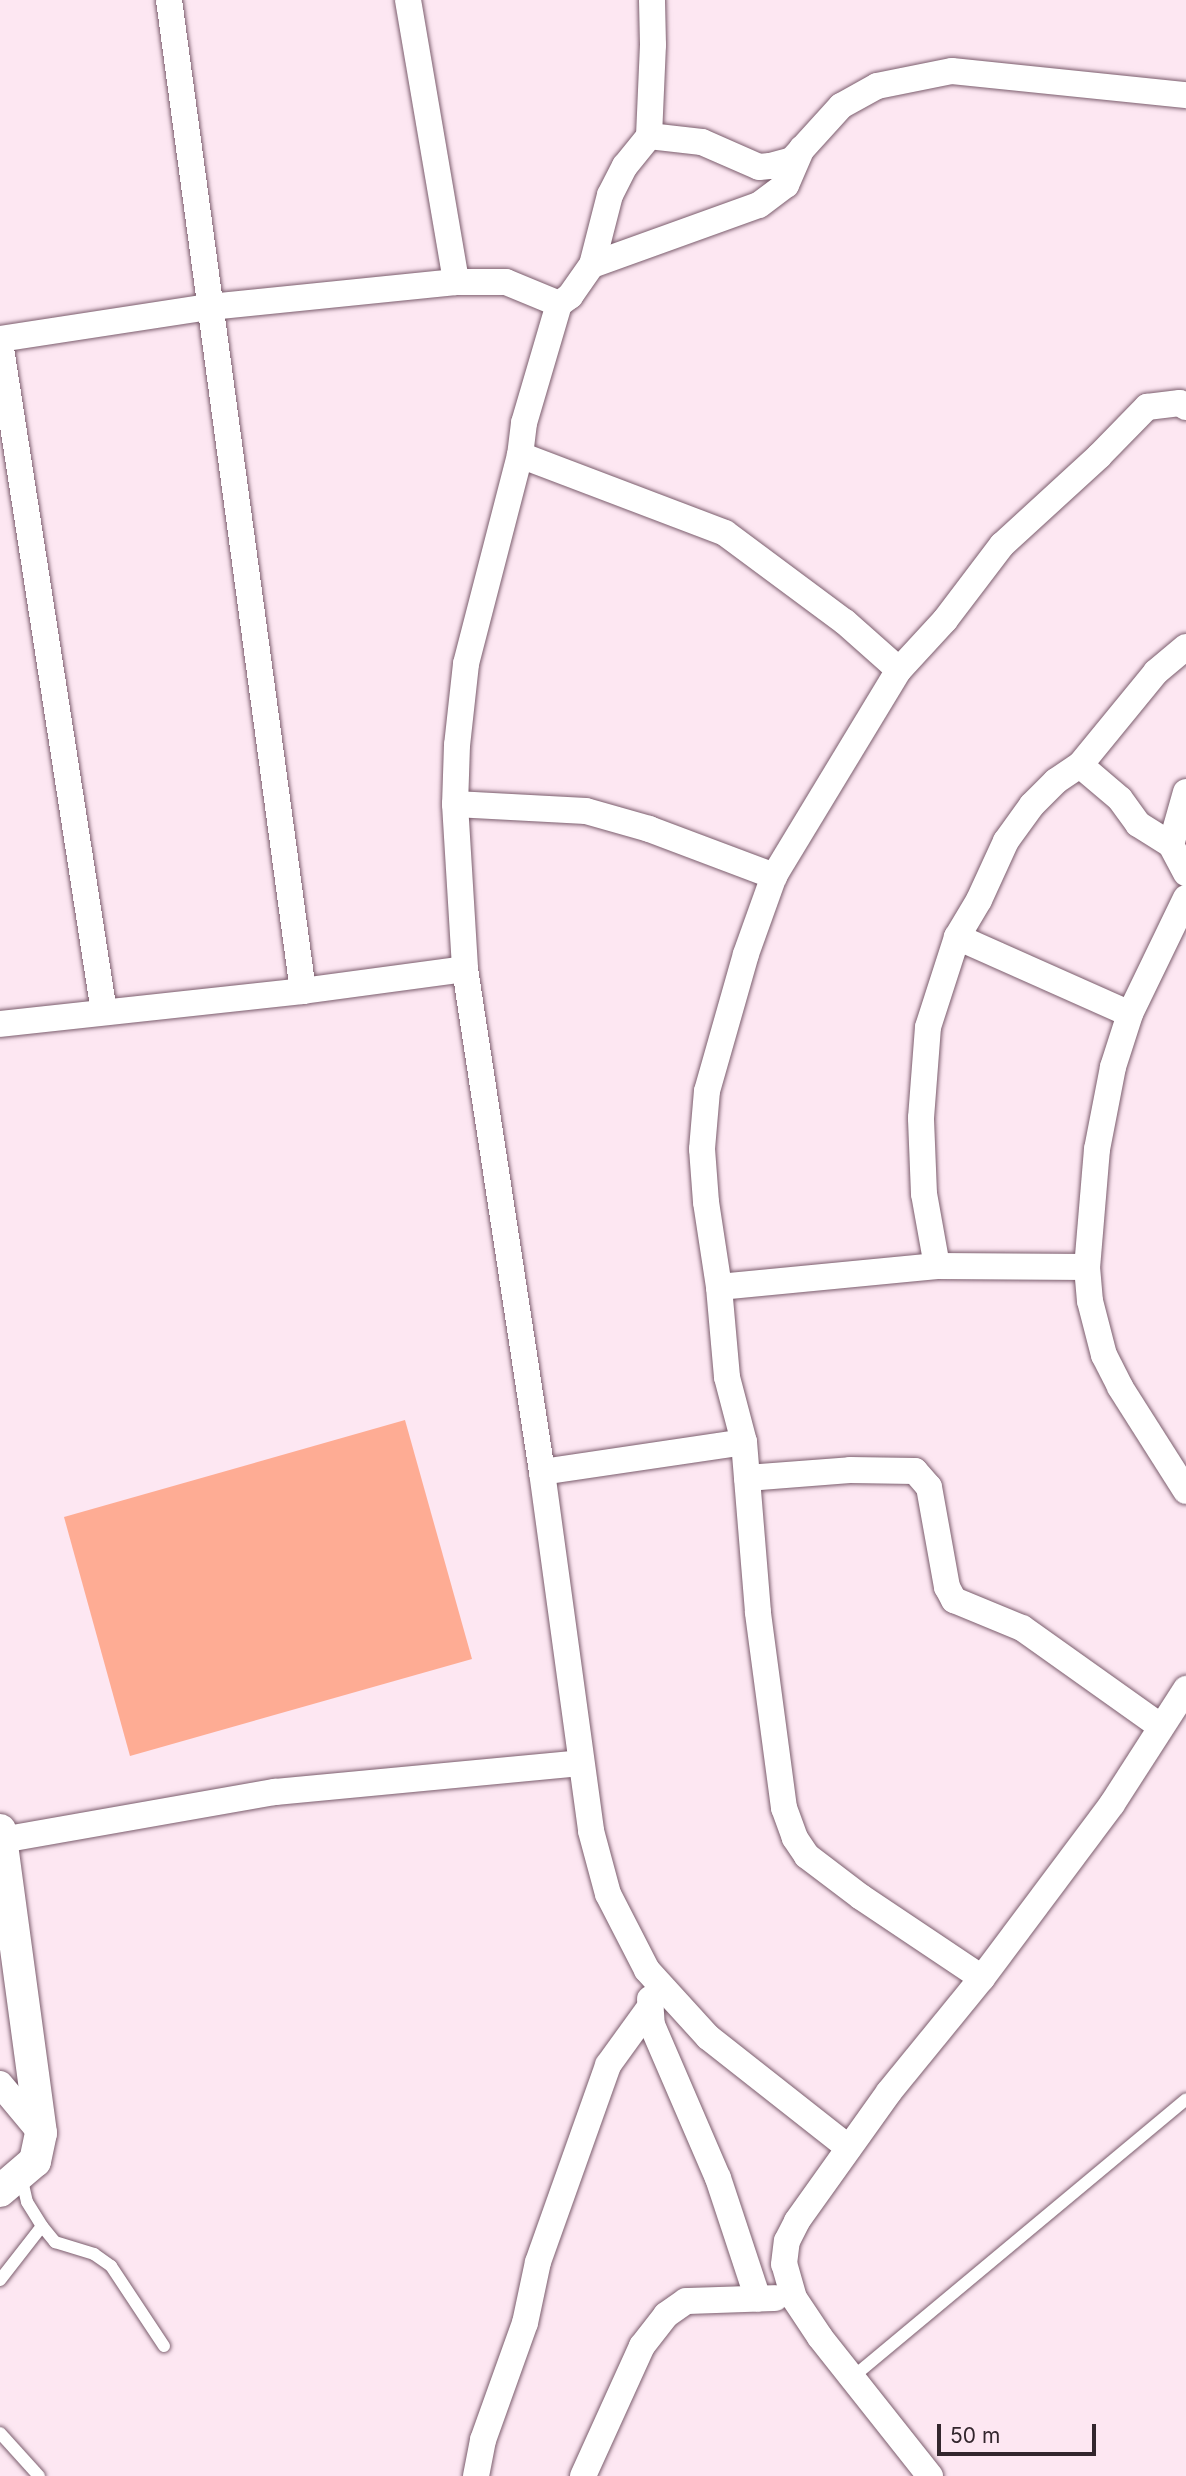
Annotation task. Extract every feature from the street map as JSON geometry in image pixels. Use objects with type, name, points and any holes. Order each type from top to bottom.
[{"type":"street","points":[[169,0],[303,991]]},
{"type":"street","points":[[408,0],[456,282]]},
{"type":"street","points":[[652,0],[649,136],[625,166],[610,195],[592,265],[570,296],[559,304],[524,423],[520,455],[466,664],[457,745],[455,804],[465,969],[542,1472],[581,1763],[597,1860],[620,1921],[647,1970],[708,2036],[849,2148]]},
{"type":"street","points":[[649,136],[702,142],[759,167],[792,160],[841,106],[877,86],[952,71],[1186,94]]},
{"type":"street","points":[[592,265],[759,205],[775,196],[786,185],[804,144]]},
{"type":"street","points":[[104,1012],[0,341],[211,307],[456,282],[506,282],[559,304]]},
{"type":"street","points":[[982,1978],[850,1889],[807,1856],[795,1838],[784,1808],[758,1612],[744,1442],[727,1377],[719,1287],[706,1202],[702,1149],[707,1091],[746,954],[774,876],[899,670],[945,620],[1002,545],[1147,407],[1180,403],[1186,407]]},
{"type":"street","points":[[520,455],[725,533],[845,622],[899,670]]},
{"type":"street","points":[[937,1266],[923,1194],[923,1067],[928,1027],[957,937],[979,900],[1006,841],[1032,805],[1056,781],[1080,765],[1156,672],[1186,647]]},
{"type":"street","points":[[1080,765],[1120,799],[1138,824],[1171,845],[1186,873]]},
{"type":"street","points":[[1171,845],[1186,792]]},
{"type":"street","points":[[455,804],[586,811],[649,829],[774,876]]},
{"type":"street","points":[[1186,898],[1130,1014],[1113,1067],[1097,1149],[1087,1267],[1094,1323],[1104,1355],[1120,1387],[1186,1491]]},
{"type":"street","points":[[957,937],[1130,1014]]},
{"type":"street","points":[[0,1024],[303,991],[465,969]]},
{"type":"street","points":[[719,1287],[937,1266],[1087,1267]]},
{"type":"street","points":[[542,1472],[744,1442]]},
{"type":"street","points":[[747,1478],[850,1470],[915,1471],[929,1487],[947,1587],[954,1600],[1021,1628],[1160,1726]]},
{"type":"street","points":[[930,2476],[854,2376],[820,2337],[794,2298],[784,2264],[787,2241],[797,2221],[889,2092],[982,1978],[1112,1804],[1186,1689]]},
{"type":"street","points":[[10,2183],[35,2161],[41,2133],[1,1835],[275,1792],[581,1763]]},
{"type":"street","points":[[647,1970],[652,2025],[718,2178],[758,2299]]},
{"type":"street","points":[[476,2476],[483,2440],[525,2323],[538,2262],[608,2065],[650,2007]]},
{"type":"street","points":[[0,2084],[41,2133]]},
{"type":"street","points":[[583,2476],[642,2346],[666,2315],[686,2301],[794,2298]]},
{"type":"lane","points":[[854,2376],[1186,2099]]},
{"type":"lane","points":[[10,2183],[55,2242],[94,2254],[111,2266],[164,2346]]},
{"type":"lane","points":[[0,2280],[42,2226]]},
{"type":"lane","points":[[0,2433],[39,2476]]},
{"type":"shaded area","points":[[405,1420],[472,1659],[130,1756],[64,1517]]}]
